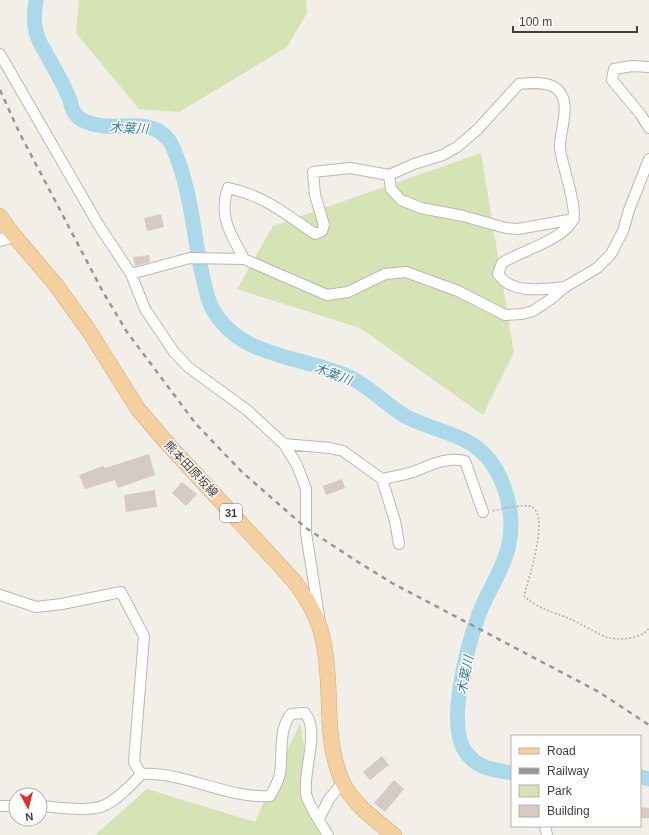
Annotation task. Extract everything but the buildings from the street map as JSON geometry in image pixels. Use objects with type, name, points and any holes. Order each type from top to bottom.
[{"type":"main road","name":"熊本田原坂線","points":[[0,216],[7,238],[56,285],[85,326],[138,409],[166,442],[294,581],[310,605],[323,639],[328,673],[329,734],[333,755],[343,782],[359,805],[394,835]]},
{"type":"street","points":[[0,54],[98,224],[131,274],[145,309],[174,352],[188,367],[247,410],[284,444],[297,465],[306,488],[306,533],[323,639]]},
{"type":"street","points":[[649,67],[632,66],[614,69],[612,80],[641,115],[649,128]]},
{"type":"street","points":[[244,259],[228,230],[225,217],[224,201],[228,188],[248,192],[268,201],[315,234],[322,231],[324,225],[315,195],[312,172],[350,168],[389,175],[443,155],[457,147],[476,130],[519,84],[539,83],[557,88],[562,96],[564,106],[560,148],[569,185],[574,218],[568,229],[554,238],[515,255],[502,263],[498,274],[503,281],[515,287],[530,290],[565,287]]},
{"type":"street","points":[[131,274],[190,258],[244,259],[327,295],[348,292],[385,274],[406,272],[458,292],[505,314],[522,314],[533,311],[551,300],[565,287],[597,268],[612,254],[624,231],[629,210],[649,159]]},
{"type":"street","points":[[389,175],[391,189],[401,200],[421,208],[463,216],[506,228],[518,229],[574,218]]},
{"type":"street","points":[[284,444],[330,448],[343,451],[382,479],[395,521],[399,544]]},
{"type":"street","points":[[382,479],[413,472],[426,465],[443,461],[465,461],[483,512]]},
{"type":"street","points":[[0,595],[36,606],[62,604],[121,592],[144,636],[134,762],[141,774]]},
{"type":"street","points":[[48,806],[81,808],[102,807],[112,801],[141,774],[168,776],[253,797],[270,796],[280,773],[282,739],[287,719],[291,714],[305,713],[310,719],[312,732],[305,781],[306,796],[328,835]]},
{"type":"street","points":[[319,819],[329,799],[343,782]]},
{"type":"path","points":[[483,512],[526,505],[536,510],[540,534],[524,596],[540,608],[569,618],[608,637],[636,637],[646,633],[649,628]]},
{"type":"green space","points":[[79,0],[306,0],[307,13],[287,47],[179,112],[139,109],[76,33]]},
{"type":"green space","points":[[481,153],[514,353],[483,415],[360,328],[237,289],[273,226]]},
{"type":"green space","points":[[300,723],[320,835],[95,835],[147,789],[255,822]]},
{"type":"waterway","name":"木葉川","points":[[36,0],[34,19],[38,38],[63,83],[75,114],[87,122],[100,126],[141,126],[151,128],[160,132],[170,141],[187,189],[201,269],[208,297],[211,306],[223,323],[237,336],[254,346],[272,353],[329,369],[355,380],[405,416],[470,443],[481,451],[491,462],[504,488],[508,502],[511,530],[507,553],[474,627],[461,683],[458,703],[458,722],[460,738],[469,757],[480,765],[498,771],[511,773]]},
{"type":"waterway","name":"木葉川","points":[[641,777],[649,779]]},
{"type":"railway","points":[[0,90],[19,132],[103,292],[127,332],[196,424],[242,472],[306,528],[358,562],[392,583],[599,692],[649,725]]}]
